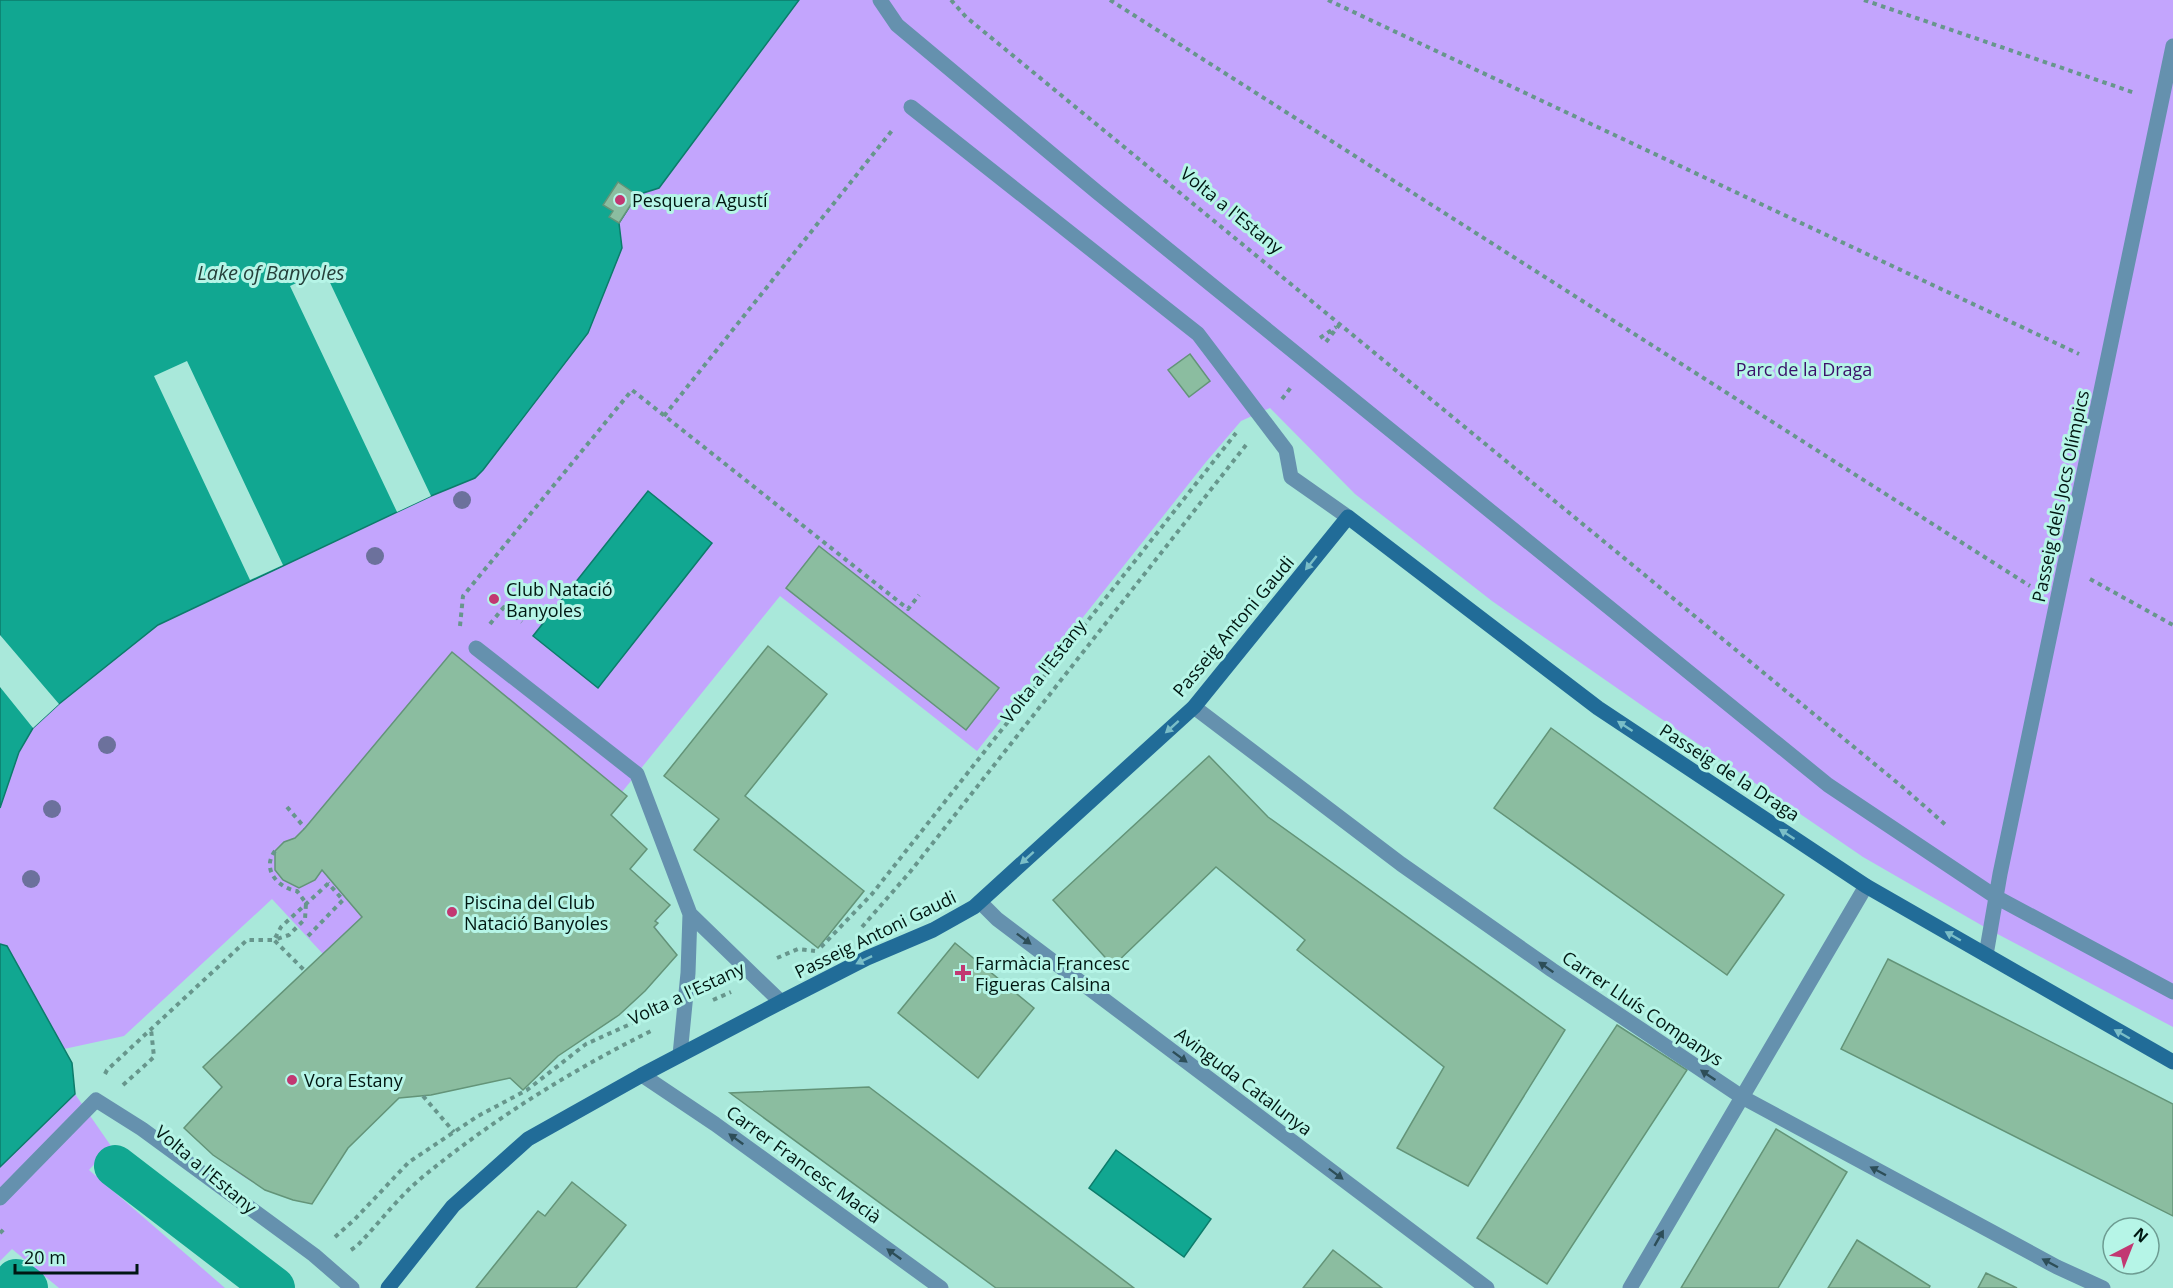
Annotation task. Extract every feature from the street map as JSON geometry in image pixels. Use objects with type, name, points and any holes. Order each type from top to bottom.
[{"type":"street","points":[[880,0],[897,24],[1097,192],[1828,785],[1996,897],[2173,992]]},
{"type":"street","name":"Passeig dels Jocs Olímpics","points":[[1986,955],[1996,897],[2173,46]]},
{"type":"street","points":[[911,107],[1198,334],[1264,421]]},
{"type":"street","name":"Passeig de la Draga","points":[[1264,421],[1286,450],[1291,477],[1348,517],[1598,708],[1866,886],[2173,1062]]},
{"type":"street","name":"Passeig Antoni Gaudi","points":[[388,1288],[453,1206],[528,1139],[642,1075],[781,1002],[867,958],[933,930],[974,907],[1194,707],[1348,517]]},
{"type":"street","points":[[476,648],[637,774],[690,914],[680,1055]]},
{"type":"street","name":"Carrer Lluís Companys","points":[[1194,707],[1410,870],[1552,970],[1742,1097],[2057,1267],[2103,1288]]},
{"type":"street","points":[[1630,1288],[1866,886]]},
{"type":"street","name":"Avinguda Catalunya","points":[[980,902],[1006,926],[1487,1288]]},
{"type":"street","points":[[690,914],[781,1002]]},
{"type":"street","name":"Carrer Francesc Macià","points":[[642,1075],[715,1124],[941,1288]]},
{"type":"street","points":[[0,1198],[96,1100],[142,1129],[314,1255],[352,1288]]},
{"type":"path","name":"Volta a l'Estany","points":[[858,930],[910,872],[1340,324],[975,25],[951,0]]},
{"type":"path","points":[[1110,0],[2057,603]]},
{"type":"path","points":[[1328,0],[2106,367]]},
{"type":"path","points":[[1864,0],[2161,102]]},
{"type":"path","points":[[664,416],[911,107]]},
{"type":"path","points":[[1340,324],[1905,789],[1948,827]]},
{"type":"path","points":[[459,632],[463,596],[632,390],[908,609],[919,595]]},
{"type":"path","name":"Volta a l'Estany","points":[[314,1255],[355,1220],[409,1162],[478,1116],[527,1090],[586,1044],[685,1006],[753,976],[798,950],[816,951],[837,933],[872,894],[1255,409]]},
{"type":"path","points":[[2066,565],[2173,625]]},
{"type":"path","points":[[287,807],[305,828]]},
{"type":"path","points":[[107,1070],[247,940],[274,940],[289,934],[305,920],[306,903],[297,891],[278,882],[269,870],[270,858],[275,851]]},
{"type":"path","points":[[274,940],[281,927],[330,882],[343,900],[308,936]]},
{"type":"path","points":[[274,940],[304,971]]},
{"type":"path","name":"Volta a l'Estany","points":[[314,1255],[338,1255],[358,1245],[423,1176],[521,1104],[685,1006]]},
{"type":"path","points":[[122,1086],[154,1057],[151,1029]]},
{"type":"path","points":[[423,1096],[454,1132]]},
{"type":"path","points":[[0,1233],[8,1225]]},
{"type":"green space","name":"Parc de la Draga","points":[[767,0],[2173,0],[2173,1027],[1988,929],[1863,857],[1647,709],[1492,601],[1355,494],[1270,408],[1241,421],[977,751],[780,596],[622,792],[627,796],[611,815],[647,849],[630,869],[670,905],[656,921],[658,923],[655,927],[677,955],[645,991],[619,1015],[558,1056],[523,1090],[510,1078],[431,1095],[399,1098],[348,1148],[312,1204],[275,1193],[228,1166],[184,1128],[222,1088],[203,1067],[323,954],[272,899],[124,1036],[64,1049],[72,1063],[75,1094],[111,1146],[89,1170],[225,1288],[59,1288],[12,1249],[0,1261],[0,1040],[7,946],[0,944],[0,808],[19,752],[33,728],[59,704],[158,625],[431,496],[475,478],[622,248],[619,223]]},
{"type":"water","name":"Lake of Banyoles","points":[[0,0],[799,0],[659,188],[637,195],[619,223],[622,248],[588,333],[483,470],[475,478],[431,496],[158,625],[59,704],[33,728],[19,752],[0,808]]},
{"type":"water","points":[[648,491],[712,543],[598,688],[533,636]]},
{"type":"water","points":[[0,944],[7,946],[72,1063],[75,1094],[0,1167]]},
{"type":"water","points":[[1116,1150],[1211,1219],[1184,1257],[1089,1188]]},
{"type":"pier","points":[[324,270],[431,496],[397,512],[290,286]]},
{"type":"pier","points":[[187,361],[283,565],[250,580],[154,376]]},
{"type":"pier","points":[[0,635],[59,704],[33,728],[0,687]]},
{"type":"building","name":"Pesquera Agustí","points":[[618,182],[637,195],[619,223],[609,217],[613,211],[603,205]]},
{"type":"building","points":[[1190,354],[1210,381],[1189,397],[1168,370]]},
{"type":"building","points":[[819,546],[999,688],[966,730],[786,588]]},
{"type":"building","points":[[768,646],[827,694],[745,796],[864,891],[818,948],[694,850],[719,819],[664,776]]},
{"type":"building","points":[[452,652],[627,796],[611,815],[647,849],[630,869],[670,905],[655,921],[658,923],[654,927],[677,955],[645,991],[619,1015],[558,1056],[523,1090],[510,1078],[431,1095],[399,1098],[348,1148],[312,1204],[293,1200],[265,1190],[213,1155],[184,1128],[222,1087],[203,1067],[362,917],[322,870],[315,880],[299,888],[283,880],[275,870],[275,851],[284,842],[295,838],[305,828]]},
{"type":"building","points":[[1551,728],[1784,895],[1727,975],[1494,808]]},
{"type":"building","points":[[1209,756],[1268,817],[1565,1030],[1468,1186],[1397,1148],[1444,1067],[1297,950],[1305,940],[1216,867],[1113,966],[1053,900]]},
{"type":"building","points":[[955,943],[1034,1008],[978,1078],[898,1013]]},
{"type":"building","points":[[1888,959],[2173,1104],[2173,1216],[1841,1049]]},
{"type":"building","points":[[1617,1025],[1687,1070],[1547,1284],[1477,1238]]},
{"type":"building","points":[[869,1087],[1134,1288],[996,1288],[730,1093]]},
{"type":"building","points":[[1776,1129],[1847,1172],[1778,1288],[1681,1288]]},
{"type":"building","points":[[572,1182],[626,1225],[576,1288],[476,1288],[538,1211],[545,1216]]},
{"type":"building","points":[[1857,1240],[1930,1286],[1929,1288],[1828,1288]]},
{"type":"building","points":[[1333,1250],[1382,1288],[1303,1288]]},
{"type":"building","points":[[1986,1273],[2017,1288],[1978,1288]]},
{"type":"waterway","points":[[115,1166],[274,1288]]},
{"type":"waterway","points":[[16,1280],[27,1288]]},
{"type":"place","name":"Pesquera Agustí","points":[[620,200]]},
{"type":"place","name":"Club Natació Banyoles","points":[[494,599]]},
{"type":"place","name":"Piscina del Club Natació Banyoles","points":[[452,912]]},
{"type":"place","name":"Farmàcia Francesc Figueras Calsina","points":[[963,973]]},
{"type":"place","name":"Vora Estany","points":[[292,1080]]}]
